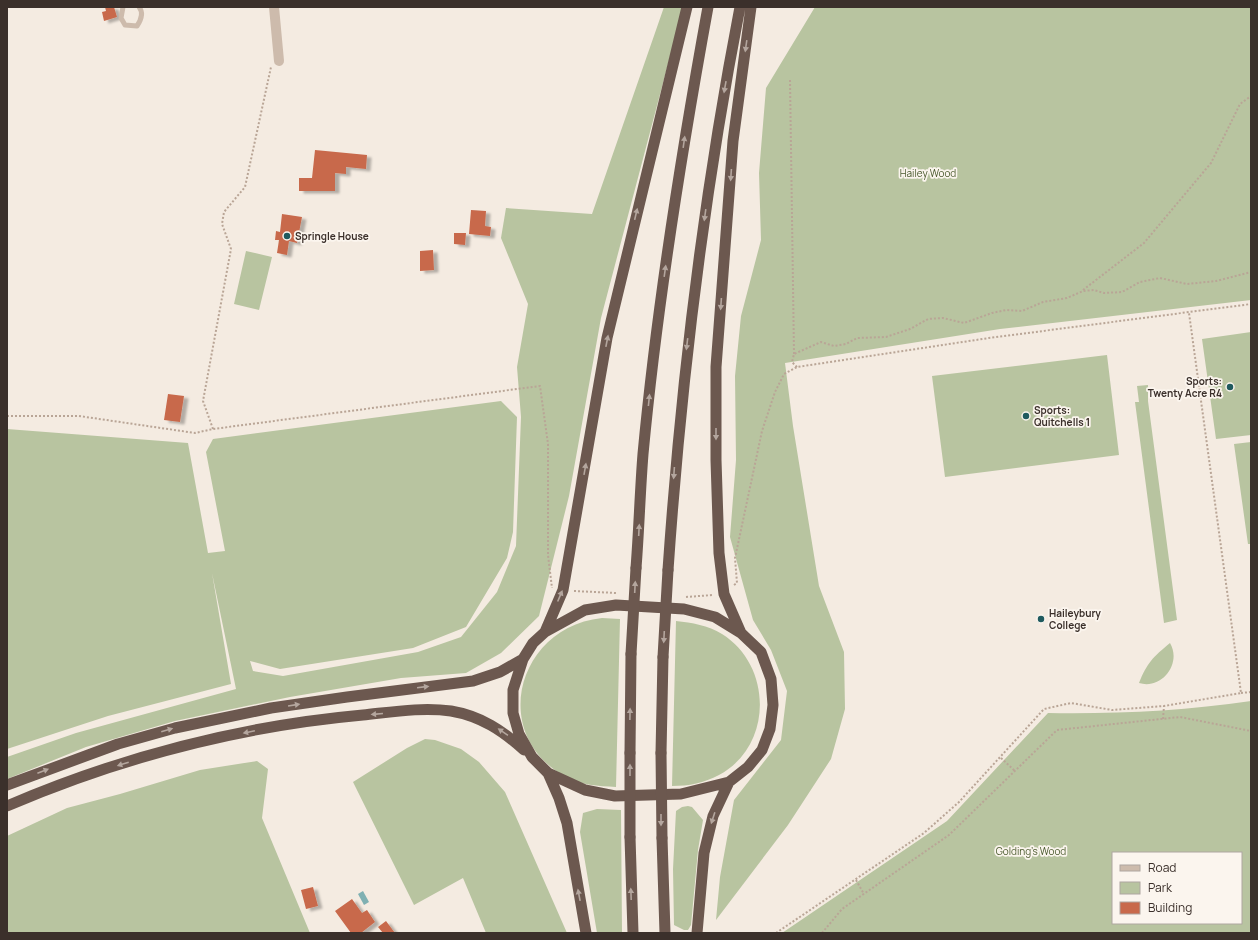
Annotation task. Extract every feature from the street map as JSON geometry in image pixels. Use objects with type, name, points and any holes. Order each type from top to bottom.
[{"type":"highway","points":[[545,632],[563,590],[607,338],[687,7]]},
{"type":"highway","points":[[632,933],[630,837],[631,654],[643,455],[655,342],[688,114],[708,7]]},
{"type":"highway","points":[[665,933],[661,753],[663,657],[676,456],[688,343],[724,93],[740,7]]},
{"type":"highway","points":[[742,632],[724,594],[719,552],[716,460],[716,367],[733,141],[751,7]]},
{"type":"highway","points":[[7,806],[88,774],[152,755],[255,730],[346,716],[423,710],[467,715],[492,725],[507,735],[548,773],[584,790],[615,796],[681,794],[729,782],[748,767],[762,750],[770,729],[773,705],[771,679],[761,652],[742,632],[715,617],[684,609],[616,605],[585,610],[545,632],[534,643],[523,659],[513,690],[513,713],[519,734],[532,757]]},
{"type":"highway","points":[[7,785],[76,758],[175,728],[294,705],[473,681],[494,674],[523,659]]},
{"type":"highway","points":[[548,773],[559,798],[567,823],[586,933]]},
{"type":"highway","points":[[696,933],[704,853],[712,816],[729,782]]},
{"type":"street","points":[[274,7],[276,62]]},
{"type":"lane","points":[[123,7],[121,18],[125,25],[131,26],[137,26],[140,21],[142,15],[139,7]]},
{"type":"path","points":[[213,429],[203,401],[231,249],[222,224],[224,212],[245,187],[276,62]]},
{"type":"path","points":[[790,80],[794,354],[792,362],[797,367]]},
{"type":"path","points":[[794,354],[821,342],[834,346],[846,344],[857,338],[886,337],[910,329],[928,319],[943,318],[964,323],[992,313],[1006,310],[1022,311],[1043,302],[1066,298],[1083,290],[1144,243],[1211,163],[1240,104],[1251,96]]},
{"type":"path","points":[[1083,290],[1094,290],[1104,293],[1122,292],[1140,282],[1160,278],[1187,284],[1216,281],[1251,272]]},
{"type":"path","points":[[678,597],[724,594],[737,583],[735,558],[762,431],[775,392],[784,374],[797,367],[1097,324],[1251,304]]},
{"type":"path","points":[[1189,313],[1241,693]]},
{"type":"path","points":[[7,416],[79,416],[195,433],[213,429],[540,386],[548,444],[548,555],[552,589],[617,593]]},
{"type":"path","points":[[776,933],[924,833],[959,802],[1001,758],[1044,709],[1070,703],[1112,710],[1164,706],[1251,692]]},
{"type":"path","points":[[1163,719],[1164,706]]},
{"type":"path","points":[[822,933],[842,909],[949,835],[1057,730],[1180,717],[1251,731]]},
{"type":"path","points":[[1001,758],[1015,771]]},
{"type":"path","points":[[856,880],[864,894]]},
{"type":"green space","points":[[664,7],[683,7],[601,318],[569,496],[539,616],[501,653],[466,673],[401,678],[290,697],[175,721],[86,747],[7,779],[7,757],[76,733],[236,689],[212,573],[231,684],[108,716],[7,749],[7,429],[188,443],[208,553],[225,551],[206,452],[213,439],[501,401],[517,417],[513,532],[507,558],[466,627],[413,648],[280,669],[250,661],[253,671],[283,676],[418,652],[461,637],[497,592],[516,546],[521,417],[517,367],[528,304],[501,238],[506,208],[592,214]]},
{"type":"green space","name":"Hailey Wood","points":[[815,7],[1251,7],[1251,300],[1000,329],[785,363],[793,426],[819,586],[844,652],[845,709],[831,759],[788,825],[716,920],[720,877],[734,800],[781,740],[787,691],[771,650],[753,620],[730,537],[736,460],[735,376],[741,316],[761,240],[759,173],[766,88]]},
{"type":"green space","points":[[246,251],[272,257],[259,310],[234,304]]},
{"type":"green space","name":"Sports: Twenty Acre R4","points":[[1251,332],[1251,435],[1216,439],[1202,339]]},
{"type":"green space","name":"Sports: Quitchells 1","points":[[1107,355],[1119,455],[945,477],[932,376]]},
{"type":"green space","points":[[1148,385],[1148,401],[1177,620],[1164,623],[1135,402],[1139,402],[1137,386]]},
{"type":"green space","points":[[1251,442],[1251,544],[1248,544],[1234,444]]},
{"type":"green space","points":[[602,618],[620,619],[616,787],[590,785],[572,780],[542,758],[527,736],[521,711],[523,685],[533,661],[550,641],[573,626]]},
{"type":"green space","points":[[676,621],[711,628],[722,634],[739,648],[751,665],[758,685],[760,706],[757,726],[749,745],[737,762],[719,775],[708,780],[690,785],[672,786]]},
{"type":"green space","points":[[1170,643],[1173,651],[1173,659],[1172,666],[1168,673],[1155,683],[1139,683],[1151,661]]},
{"type":"green space","name":"Golding's Wood","points":[[1251,701],[1251,933],[782,933],[947,821],[1048,713],[1150,711]]},
{"type":"green space","points":[[425,739],[435,740],[461,749],[479,762],[505,792],[567,933],[486,933],[463,878],[414,905],[353,782],[407,748]]},
{"type":"green space","points":[[257,761],[268,769],[262,818],[310,933],[7,933],[7,836],[67,808],[200,770]]},
{"type":"green space","points":[[682,807],[692,807],[703,820],[698,850],[691,925],[688,930],[684,930],[674,925],[673,869],[676,811]]},
{"type":"green space","points":[[597,809],[621,810],[622,933],[597,933],[580,832],[583,813]]},
{"type":"water","points":[[363,891],[369,902],[364,905],[358,894]]},
{"type":"building","points":[[105,7],[114,7],[117,17],[104,21],[102,12],[106,11]]},
{"type":"building","points":[[315,150],[367,155],[366,169],[346,167],[346,174],[335,173],[335,191],[299,191],[299,178],[312,178]]},
{"type":"building","points":[[471,210],[486,211],[485,226],[491,227],[490,236],[469,234]]},
{"type":"building","name":"Springle House","points":[[282,214],[302,217],[297,243],[289,241],[287,255],[277,253],[279,240],[275,240],[276,231],[280,232]]},
{"type":"building","points":[[454,233],[466,233],[465,245],[454,244]]},
{"type":"building","points":[[433,250],[434,270],[420,271],[420,251]]},
{"type":"building","points":[[168,394],[184,396],[180,422],[164,420]]},
{"type":"building","points":[[313,887],[318,906],[306,909],[301,890]]},
{"type":"building","points":[[352,899],[362,913],[367,910],[375,922],[361,933],[351,933],[335,911]]},
{"type":"building","points":[[386,921],[395,933],[383,933],[378,927]]},
{"type":"place","name":"Springle House","points":[[287,236]]},
{"type":"place","name":"Sports: Twenty Acre R4","points":[[1230,387]]},
{"type":"place","name":"Sports: Quitchells 1","points":[[1026,416]]},
{"type":"place","name":"Haileybury College","points":[[1041,619]]}]
